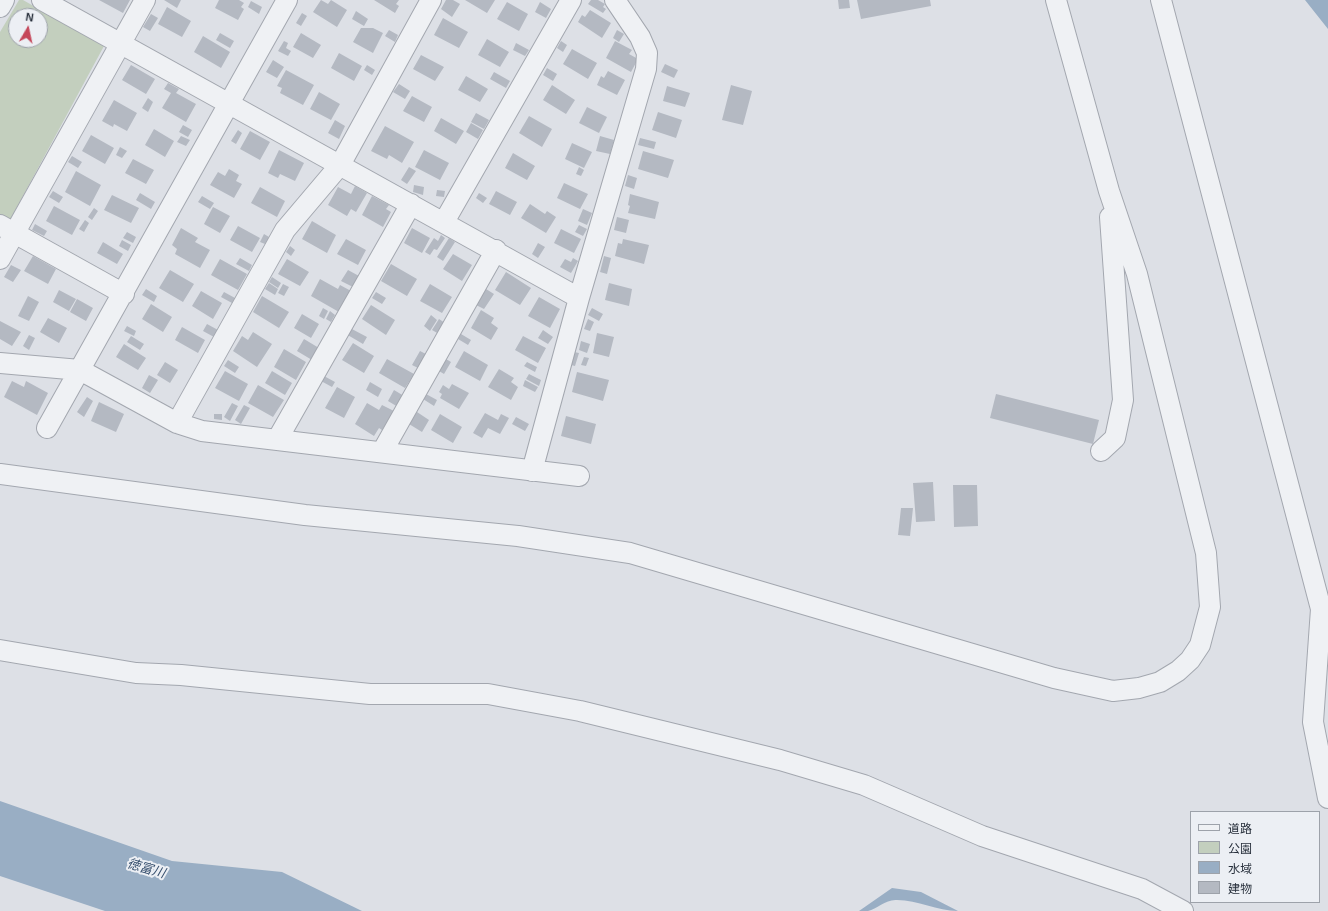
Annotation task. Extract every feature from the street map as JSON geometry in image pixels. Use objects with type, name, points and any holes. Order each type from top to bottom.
[{"type":"street","points":[[0,7],[4,0]]},
{"type":"street","points":[[42,0],[496,250],[579,298]]},
{"type":"street","points":[[0,259],[7,229],[121,44],[145,0]]},
{"type":"street","points":[[47,428],[124,294],[287,0]]},
{"type":"street","points":[[177,423],[285,230],[340,165],[431,0]]},
{"type":"street","points":[[444,222],[571,0]]},
{"type":"street","points":[[532,471],[579,298],[646,69],[647,53],[640,36],[615,0]]},
{"type":"street","points":[[0,474],[305,515],[518,536],[630,553],[1054,678],[1113,691],[1139,688],[1160,682],[1178,671],[1190,660],[1200,645],[1210,607],[1206,553],[1137,274],[1108,191],[1056,0]]},
{"type":"street","points":[[1161,0],[1321,609],[1314,722],[1328,798]]},
{"type":"street","points":[[1101,451],[1115,438],[1123,400],[1108,191]]},
{"type":"street","points":[[277,440],[410,204]]},
{"type":"street","points":[[7,229],[124,294]]},
{"type":"street","points":[[382,452],[496,250]]},
{"type":"street","points":[[0,363],[80,370],[177,423],[202,431],[579,476]]},
{"type":"street","points":[[0,650],[136,673],[181,675],[370,694],[488,694],[580,711],[780,760],[864,785],[982,836],[1142,888],[1183,911]]},
{"type":"green space","points":[[19,0],[23,0],[37,8],[14,8]]},
{"type":"green space","points":[[48,14],[104,46],[10,220],[0,214],[0,32],[8,19],[8,48],[48,48]]},
{"type":"water","points":[[1305,0],[1328,0],[1328,29]]},
{"type":"water","name":"徳富川","points":[[0,801],[172,861],[282,872],[362,911],[105,911],[0,876]]},
{"type":"water","points":[[892,888],[921,892],[958,911],[950,911],[905,900],[893,900],[868,911],[859,911]]},
{"type":"building","points":[[99,0],[130,0],[123,13]]},
{"type":"building","points":[[164,0],[181,0],[177,8]]},
{"type":"building","points":[[219,0],[239,0],[244,3],[241,7],[244,9],[238,20],[215,8]]},
{"type":"building","points":[[321,0],[328,4],[331,0],[347,10],[337,27],[313,12]]},
{"type":"building","points":[[374,0],[399,0],[396,4],[399,6],[395,13]]},
{"type":"building","points":[[446,0],[453,0],[460,4],[452,17],[441,9]]},
{"type":"building","points":[[465,0],[495,0],[487,13]]},
{"type":"building","points":[[591,0],[598,0],[605,4],[603,7],[606,9],[603,13],[588,4]]},
{"type":"building","points":[[838,0],[849,0],[850,8],[839,9]]},
{"type":"building","points":[[857,0],[930,0],[931,6],[861,19]]},
{"type":"building","points":[[251,1],[262,7],[259,14],[248,7]]},
{"type":"building","points":[[507,2],[528,14],[519,31],[497,19]]},
{"type":"building","points":[[540,2],[551,9],[546,18],[535,12]]},
{"type":"building","points":[[167,7],[191,21],[182,37],[158,24]]},
{"type":"building","points":[[590,10],[611,23],[602,38],[578,22],[582,15],[585,17]]},
{"type":"building","points":[[356,11],[368,19],[364,26],[352,19]]},
{"type":"building","points":[[302,13],[307,16],[301,26],[296,23]]},
{"type":"building","points":[[151,14],[158,18],[150,31],[143,27]]},
{"type":"building","points":[[443,18],[468,32],[459,48],[434,35]]},
{"type":"building","points":[[361,28],[373,28],[383,33],[373,53],[353,42]]},
{"type":"building","points":[[389,30],[398,35],[395,42],[385,36]]},
{"type":"building","points":[[617,30],[624,34],[619,42],[613,38]]},
{"type":"building","points":[[220,33],[234,41],[230,48],[216,40]]},
{"type":"building","points":[[301,33],[321,45],[313,58],[293,47]]},
{"type":"building","points":[[203,36],[230,52],[221,68],[194,52]]},
{"type":"building","points":[[487,39],[509,52],[500,67],[478,55]]},
{"type":"building","points":[[284,41],[288,43],[286,48],[291,51],[288,56],[278,51]]},
{"type":"building","points":[[561,41],[567,45],[563,52],[557,48]]},
{"type":"building","points":[[615,41],[632,50],[629,54],[638,59],[631,72],[606,58]]},
{"type":"building","points":[[516,43],[529,50],[525,56],[513,50]]},
{"type":"building","points":[[572,49],[597,63],[588,79],[563,64]]},
{"type":"building","points":[[339,53],[362,66],[354,81],[331,68]]},
{"type":"building","points":[[421,55],[444,67],[435,81],[413,69]]},
{"type":"building","points":[[273,60],[284,67],[277,78],[266,72]]},
{"type":"building","points":[[665,64],[678,70],[674,78],[661,72]]},
{"type":"building","points":[[131,65],[155,79],[146,94],[122,80]]},
{"type":"building","points":[[367,65],[375,70],[372,75],[364,70]]},
{"type":"building","points":[[547,68],[557,74],[553,81],[543,75]]},
{"type":"building","points":[[286,70],[314,85],[303,105],[280,93],[282,88],[277,86]]},
{"type":"building","points":[[608,71],[625,80],[617,95],[597,85],[601,76],[604,78]]},
{"type":"building","points":[[494,72],[510,81],[506,88],[490,79]]},
{"type":"building","points":[[466,76],[488,89],[480,102],[458,90]]},
{"type":"building","points":[[168,83],[179,89],[176,93],[196,104],[186,122],[162,108],[171,93],[164,89]]},
{"type":"building","points":[[399,84],[410,91],[405,99],[393,92]]},
{"type":"building","points":[[552,85],[575,100],[566,114],[543,100]]},
{"type":"building","points":[[731,85],[752,91],[743,125],[722,120]]},
{"type":"building","points":[[667,86],[690,93],[685,107],[663,101]]},
{"type":"building","points":[[319,92],[340,104],[331,120],[310,109]]},
{"type":"building","points":[[412,96],[432,107],[424,122],[403,111]]},
{"type":"building","points":[[148,98],[153,102],[148,112],[142,108]]},
{"type":"building","points":[[114,100],[137,113],[127,131],[114,124],[113,127],[102,121]]},
{"type":"building","points":[[587,107],[607,117],[599,133],[579,123]]},
{"type":"building","points":[[658,112],[682,120],[676,138],[652,130]]},
{"type":"building","points":[[476,113],[489,120],[484,129],[471,122]]},
{"type":"building","points":[[529,116],[552,129],[542,147],[519,133]]},
{"type":"building","points":[[441,118],[464,131],[456,144],[434,131]]},
{"type":"building","points":[[335,120],[345,126],[339,139],[328,133]]},
{"type":"building","points":[[471,123],[483,130],[478,139],[466,132]]},
{"type":"building","points":[[183,125],[192,130],[188,137],[179,132]]},
{"type":"building","points":[[385,126],[414,142],[402,163],[389,155],[387,159],[371,151]]},
{"type":"building","points":[[154,129],[174,141],[165,157],[145,145]]},
{"type":"building","points":[[238,130],[242,133],[236,144],[231,141]]},
{"type":"building","points":[[250,131],[270,142],[260,160],[240,149]]},
{"type":"building","points":[[91,135],[114,148],[105,164],[82,151]]},
{"type":"building","points":[[181,136],[190,140],[186,146],[177,142]]},
{"type":"building","points":[[600,136],[614,140],[610,154],[596,151]]},
{"type":"building","points":[[640,138],[656,142],[654,149],[638,145]]},
{"type":"building","points":[[572,143],[592,152],[584,168],[565,159]]},
{"type":"building","points":[[120,147],[127,151],[122,158],[116,155]]},
{"type":"building","points":[[279,150],[304,163],[295,181],[280,174],[278,178],[268,173]]},
{"type":"building","points":[[424,150],[449,163],[440,180],[415,167]]},
{"type":"building","points":[[643,151],[674,160],[668,178],[638,169]]},
{"type":"building","points":[[513,153],[535,166],[527,180],[505,168]]},
{"type":"building","points":[[72,156],[82,162],[78,168],[68,162]]},
{"type":"building","points":[[133,159],[154,170],[146,184],[125,173]]},
{"type":"building","points":[[409,167],[416,171],[407,184],[401,180]]},
{"type":"building","points":[[579,167],[584,170],[581,176],[576,174]]},
{"type":"building","points":[[229,169],[239,175],[236,181],[242,184],[234,198],[210,185],[218,172],[225,176]]},
{"type":"building","points":[[76,171],[101,185],[90,206],[65,192]]},
{"type":"building","points":[[628,175],[637,178],[634,189],[625,186]]},
{"type":"building","points":[[564,183],[588,194],[580,209],[557,198]]},
{"type":"building","points":[[414,185],[424,187],[423,195],[413,192]]},
{"type":"building","points":[[355,186],[367,193],[356,212],[351,209],[347,216],[328,205],[338,187],[351,194]]},
{"type":"building","points":[[260,187],[285,201],[277,217],[251,203]]},
{"type":"building","points":[[437,190],[445,191],[444,197],[436,196]]},
{"type":"building","points":[[53,191],[63,197],[59,203],[49,197]]},
{"type":"building","points":[[496,191],[517,202],[510,215],[489,204]]},
{"type":"building","points":[[140,193],[155,202],[151,209],[136,200]]},
{"type":"building","points":[[479,193],[487,198],[483,203],[476,198]]},
{"type":"building","points":[[630,194],[659,202],[655,219],[628,213],[630,206],[628,205]]},
{"type":"building","points":[[112,195],[139,208],[131,223],[104,210]]},
{"type":"building","points":[[202,196],[214,203],[210,209],[198,202]]},
{"type":"building","points":[[372,196],[389,205],[386,209],[391,212],[383,227],[362,215]]},
{"type":"building","points":[[530,204],[545,214],[547,211],[556,217],[546,233],[521,218]]},
{"type":"building","points":[[54,206],[80,220],[72,235],[46,221]]},
{"type":"building","points":[[213,207],[230,216],[220,233],[204,224]]},
{"type":"building","points":[[94,208],[98,211],[92,220],[88,217]]},
{"type":"building","points":[[583,209],[592,213],[587,225],[578,221]]},
{"type":"building","points":[[617,217],[629,220],[626,233],[614,230]]},
{"type":"building","points":[[85,220],[89,223],[84,232],[79,229]]},
{"type":"building","points":[[312,221],[336,235],[327,253],[302,239]]},
{"type":"building","points":[[35,224],[47,231],[44,236],[32,230]]},
{"type":"building","points":[[579,225],[587,229],[583,236],[575,232]]},
{"type":"building","points":[[238,226],[260,238],[252,252],[230,240]]},
{"type":"building","points":[[181,228],[198,238],[195,242],[210,250],[200,268],[175,254],[177,249],[172,245]]},
{"type":"building","points":[[412,228],[430,238],[422,253],[404,243]]},
{"type":"building","points":[[561,229],[581,239],[574,253],[554,243]]},
{"type":"building","points":[[127,232],[136,237],[133,243],[123,238]]},
{"type":"building","points":[[264,234],[269,237],[265,244],[260,242]]},
{"type":"building","points":[[441,235],[445,238],[437,250],[434,249],[430,255],[425,252],[434,238],[438,241]]},
{"type":"building","points":[[449,238],[455,242],[443,261],[437,257]]},
{"type":"building","points":[[346,239],[366,250],[358,265],[337,254]]},
{"type":"building","points":[[623,239],[649,245],[644,264],[615,256],[618,243],[622,244]]},
{"type":"building","points":[[122,240],[131,245],[128,251],[119,246]]},
{"type":"building","points":[[103,242],[123,254],[117,264],[97,253]]},
{"type":"building","points":[[538,243],[545,247],[538,258],[532,254]]},
{"type":"building","points":[[290,246],[295,250],[291,256],[286,252]]},
{"type":"building","points":[[453,254],[472,265],[462,281],[443,269]]},
{"type":"building","points":[[33,256],[56,269],[48,284],[24,271]]},
{"type":"building","points":[[604,256],[611,258],[607,274],[600,272]]},
{"type":"building","points":[[240,258],[252,265],[249,271],[236,264]]},
{"type":"building","points":[[573,258],[578,261],[571,273],[560,267],[565,259],[571,262]]},
{"type":"building","points":[[220,259],[247,274],[238,290],[211,275]]},
{"type":"building","points":[[287,259],[309,272],[300,286],[278,274]]},
{"type":"building","points":[[391,264],[417,279],[407,296],[381,281]]},
{"type":"building","points":[[11,265],[21,270],[13,282],[4,277]]},
{"type":"building","points":[[170,270],[194,284],[183,302],[159,288]]},
{"type":"building","points":[[348,270],[359,276],[353,287],[341,281]]},
{"type":"building","points":[[506,272],[531,288],[520,305],[495,290]]},
{"type":"building","points":[[272,277],[281,283],[278,288],[269,282]]},
{"type":"building","points":[[320,279],[338,289],[340,285],[351,291],[339,312],[311,296]]},
{"type":"building","points":[[269,283],[278,289],[275,295],[265,289]]},
{"type":"building","points":[[609,283],[632,289],[629,306],[605,300]]},
{"type":"building","points":[[283,284],[289,287],[284,296],[278,293]]},
{"type":"building","points":[[430,284],[452,297],[442,313],[420,301]]},
{"type":"building","points":[[146,289],[157,296],[154,302],[142,295]]},
{"type":"building","points":[[486,289],[494,294],[484,309],[476,305]]},
{"type":"building","points":[[59,290],[76,299],[69,311],[53,302]]},
{"type":"building","points":[[201,291],[222,303],[213,319],[192,306]]},
{"type":"building","points":[[224,292],[235,298],[232,303],[221,297]]},
{"type":"building","points":[[376,292],[386,298],[382,304],[372,298]]},
{"type":"building","points":[[28,296],[39,302],[29,321],[18,316]]},
{"type":"building","points":[[262,296],[289,312],[279,328],[253,312]]},
{"type":"building","points":[[539,297],[560,309],[550,328],[528,316]]},
{"type":"building","points":[[77,299],[93,308],[86,321],[70,312]]},
{"type":"building","points":[[151,304],[172,317],[163,332],[142,319]]},
{"type":"building","points":[[371,305],[395,320],[386,335],[362,319]]},
{"type":"building","points":[[323,308],[328,311],[324,319],[319,316]]},
{"type":"building","points":[[592,308],[603,314],[599,321],[588,315]]},
{"type":"building","points":[[481,310],[494,318],[491,323],[498,328],[491,340],[471,328]]},
{"type":"building","points":[[330,311],[335,315],[331,322],[326,319]]},
{"type":"building","points":[[302,314],[319,324],[311,338],[294,328]]},
{"type":"building","points":[[431,315],[437,320],[430,331],[424,326]]},
{"type":"building","points":[[48,318],[67,328],[59,343],[40,332]]},
{"type":"building","points":[[439,319],[445,323],[439,334],[432,330]]},
{"type":"building","points":[[588,319],[594,322],[590,331],[584,329]]},
{"type":"building","points":[[0,321],[21,332],[12,346],[0,339]]},
{"type":"building","points":[[207,324],[218,330],[214,337],[203,331]]},
{"type":"building","points":[[127,326],[136,331],[134,336],[124,331]]},
{"type":"building","points":[[182,327],[205,340],[198,353],[175,340]]},
{"type":"building","points":[[350,328],[367,337],[363,344],[346,334]]},
{"type":"building","points":[[543,330],[553,337],[548,344],[538,338]]},
{"type":"building","points":[[253,332],[272,344],[257,367],[233,351],[242,336],[248,340]]},
{"type":"building","points":[[597,333],[614,337],[609,357],[593,353]]},
{"type":"building","points":[[461,334],[471,340],[468,345],[458,339]]},
{"type":"building","points":[[29,335],[35,338],[29,350],[23,346]]},
{"type":"building","points":[[131,336],[144,344],[140,350],[127,342]]},
{"type":"building","points":[[523,336],[546,348],[538,363],[515,350]]},
{"type":"building","points":[[304,339],[319,348],[312,360],[297,351]]},
{"type":"building","points":[[581,341],[590,344],[587,353],[579,350]]},
{"type":"building","points":[[353,343],[374,356],[364,373],[342,360]]},
{"type":"building","points":[[124,344],[146,358],[138,370],[116,357]]},
{"type":"building","points":[[284,349],[306,362],[296,380],[274,367]]},
{"type":"building","points":[[420,351],[426,354],[418,368],[412,365]]},
{"type":"building","points":[[464,351],[488,365],[480,381],[455,367]]},
{"type":"building","points":[[574,352],[579,353],[575,366],[571,365]]},
{"type":"building","points":[[584,357],[589,358],[586,366],[581,365]]},
{"type":"building","points":[[387,359],[414,374],[405,388],[379,373]]},
{"type":"building","points":[[446,359],[451,362],[444,374],[439,371]]},
{"type":"building","points":[[228,360],[239,367],[235,373],[224,366]]},
{"type":"building","points":[[165,362],[178,370],[170,383],[157,375]]},
{"type":"building","points":[[527,362],[537,367],[535,372],[524,366]]},
{"type":"building","points":[[499,369],[514,378],[511,382],[518,387],[511,400],[488,387]]},
{"type":"building","points":[[225,371],[248,384],[239,401],[215,388]]},
{"type":"building","points":[[272,371],[292,383],[285,395],[265,383]]},
{"type":"building","points":[[577,372],[609,380],[603,401],[572,392]]},
{"type":"building","points":[[529,374],[541,380],[539,386],[526,379]]},
{"type":"building","points":[[149,375],[158,380],[150,393],[142,388]]},
{"type":"building","points":[[324,376],[335,382],[332,387],[321,381]]},
{"type":"building","points":[[525,380],[538,387],[535,392],[523,386]]},
{"type":"building","points":[[12,381],[24,387],[26,381],[48,393],[37,415],[4,397]]},
{"type":"building","points":[[370,382],[382,389],[378,397],[366,390]]},
{"type":"building","points":[[452,384],[469,393],[459,409],[440,398],[442,394],[439,392],[443,385],[449,389]]},
{"type":"building","points":[[258,385],[284,400],[273,417],[248,403]]},
{"type":"building","points":[[337,387],[355,397],[344,418],[325,408]]},
{"type":"building","points":[[394,390],[404,396],[398,407],[388,401]]},
{"type":"building","points":[[426,394],[437,400],[434,406],[423,399]]},
{"type":"building","points":[[996,394],[1099,420],[1093,444],[990,418]]},
{"type":"building","points":[[87,397],[93,401],[84,417],[77,412]]},
{"type":"building","points":[[99,402],[124,414],[116,432],[91,421]]},
{"type":"building","points":[[232,403],[238,406],[230,421],[224,417]]},
{"type":"building","points":[[367,403],[379,410],[382,405],[394,411],[382,430],[379,428],[374,436],[355,424]]},
{"type":"building","points":[[244,405],[250,408],[241,424],[235,420]]},
{"type":"building","points":[[417,412],[429,420],[422,432],[409,424]]},
{"type":"building","points":[[485,413],[498,420],[501,414],[509,418],[500,434],[488,428],[482,438],[473,433]]},
{"type":"building","points":[[214,414],[222,414],[222,420],[214,419]]},
{"type":"building","points":[[440,414],[462,427],[453,443],[431,430]]},
{"type":"building","points":[[566,416],[596,424],[591,444],[561,436]]},
{"type":"building","points":[[516,417],[529,424],[525,431],[512,424]]},
{"type":"building","points":[[933,482],[935,521],[916,522],[913,483]]},
{"type":"building","points":[[953,485],[977,485],[978,526],[954,527]]},
{"type":"building","points":[[901,508],[913,508],[910,536],[898,535]]}]
